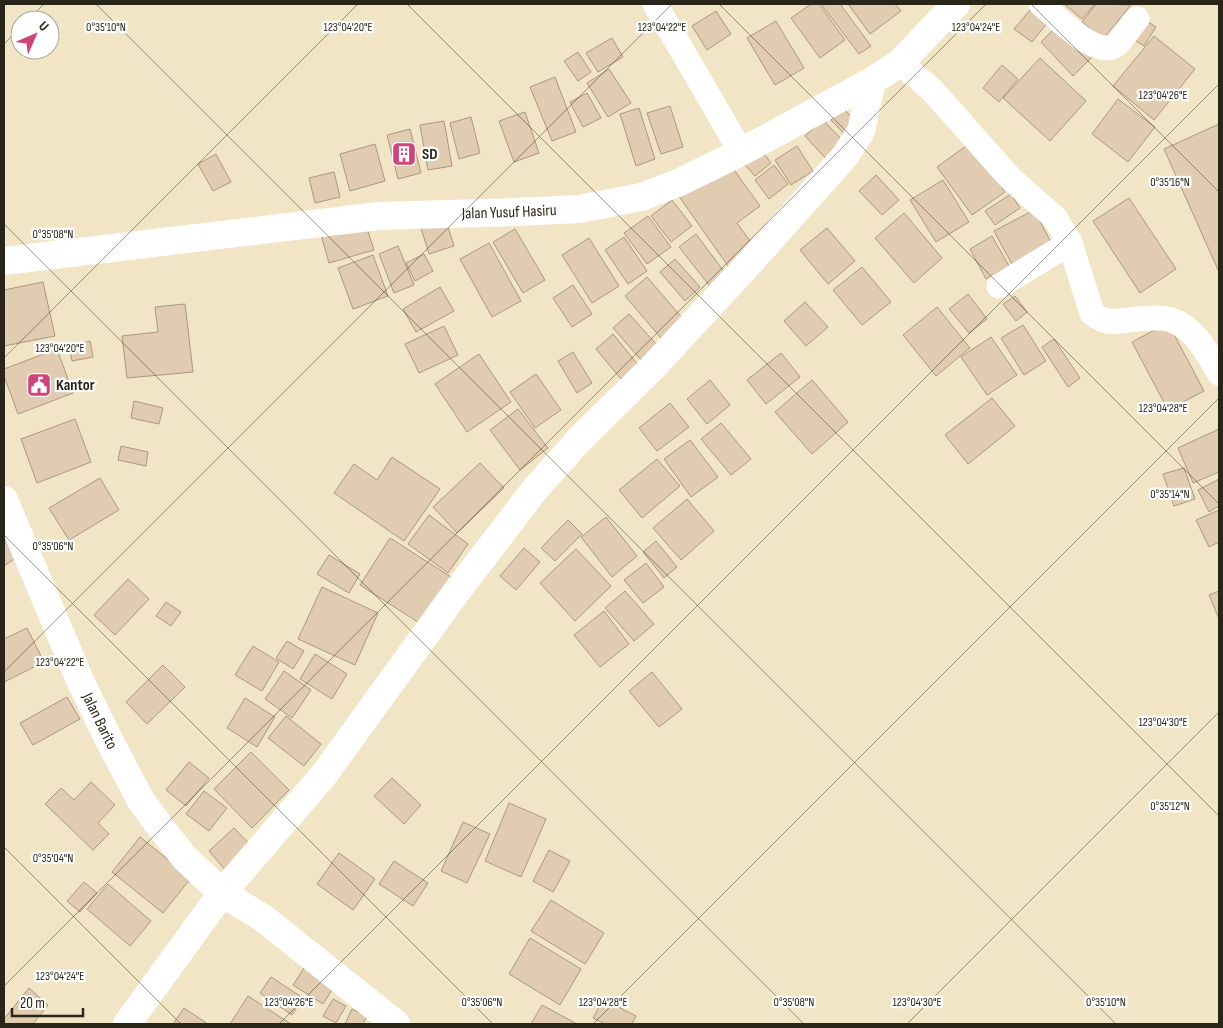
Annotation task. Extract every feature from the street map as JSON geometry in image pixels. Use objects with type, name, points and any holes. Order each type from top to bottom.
[{"type":"street","points":[[655,4],[741,152]]},
{"type":"street","name":"Jalan Yusuf Hasiru","points":[[4,261],[379,216],[579,209],[641,197],[680,182],[741,152],[900,64],[956,4]]},
{"type":"street","points":[[1041,4],[1082,39],[1095,46],[1106,48],[1115,45],[1137,19]]},
{"type":"street","points":[[900,64],[932,90],[1010,178],[1055,218],[1070,243],[1092,313],[1108,323],[1139,319],[1169,319],[1183,325],[1210,356],[1219,373]]},
{"type":"street","points":[[126,1024],[222,893],[323,776],[457,592],[536,488],[579,440],[653,367],[845,156],[861,131],[872,81]]},
{"type":"street","points":[[999,286],[1070,243]]},
{"type":"street","name":"Jalan Barito","points":[[4,500],[79,678],[140,799],[184,857],[222,893],[263,918],[396,1024]]},
{"type":"building","points":[[811,4],[819,4],[845,40],[820,58],[791,18]]},
{"type":"building","points":[[821,4],[840,4],[871,46],[859,54]]},
{"type":"building","points":[[848,4],[895,4],[901,11],[870,34]]},
{"type":"building","points":[[1035,4],[1053,16],[1032,42],[1014,29]]},
{"type":"building","points":[[1064,4],[1095,4],[1082,19]]},
{"type":"building","points":[[1096,4],[1131,5],[1103,39],[1082,22]]},
{"type":"building","points":[[716,11],[731,34],[707,50],[692,26]]},
{"type":"building","points":[[1145,20],[1156,27],[1144,46],[1133,39]]},
{"type":"building","points":[[776,21],[804,68],[775,85],[747,38]]},
{"type":"building","points":[[1060,23],[1092,57],[1073,76],[1041,42]]},
{"type":"building","points":[[1154,36],[1195,69],[1154,120],[1113,86]]},
{"type":"building","points":[[612,38],[623,57],[598,72],[586,53]]},
{"type":"building","points":[[578,52],[591,72],[578,81],[564,61]]},
{"type":"building","points":[[1040,58],[1086,101],[1050,141],[1003,98]]},
{"type":"building","points":[[1002,65],[1018,79],[999,102],[983,88]]},
{"type":"building","points":[[609,69],[631,103],[608,117],[587,83]]},
{"type":"building","points":[[555,77],[576,132],[552,141],[530,87]]},
{"type":"building","points":[[587,93],[601,118],[583,127],[570,102]]},
{"type":"building","points":[[1118,99],[1155,127],[1128,162],[1092,134]]},
{"type":"building","points":[[670,106],[683,147],[661,154],[647,113]]},
{"type":"building","points":[[639,108],[655,159],[636,166],[620,114]]},
{"type":"building","points":[[843,108],[861,127],[849,139],[831,120]]},
{"type":"building","points":[[525,112],[539,153],[514,162],[499,121]]},
{"type":"building","points":[[471,117],[480,153],[459,159],[450,123]]},
{"type":"building","points":[[823,120],[846,144],[828,161],[805,136]]},
{"type":"building","points":[[444,121],[452,166],[428,170],[420,125]]},
{"type":"building","points":[[1219,124],[1219,272],[1164,149]]},
{"type":"building","name":"SD","points":[[410,129],[421,173],[398,179],[387,135]]},
{"type":"building","points":[[970,143],[1005,192],[972,215],[937,167]]},
{"type":"building","points":[[375,144],[385,181],[350,191],[340,154]]},
{"type":"building","points":[[797,146],[813,171],[791,185],[775,160]]},
{"type":"building","points":[[762,151],[771,163],[755,176],[745,165]]},
{"type":"building","points":[[216,154],[231,182],[213,191],[198,164]]},
{"type":"building","points":[[727,160],[760,206],[737,223],[755,248],[728,266],[678,195]]},
{"type":"building","points":[[774,165],[788,184],[769,199],[755,180]]},
{"type":"building","points":[[334,172],[340,197],[315,203],[309,178]]},
{"type":"building","points":[[876,175],[899,200],[882,215],[859,191]]},
{"type":"building","points":[[943,180],[969,222],[936,242],[910,200]]},
{"type":"building","points":[[1011,194],[1020,208],[995,225],[985,211]]},
{"type":"building","points":[[1129,198],[1176,269],[1140,293],[1093,221]]},
{"type":"building","points":[[672,200],[692,226],[671,242],[651,216]]},
{"type":"building","points":[[1034,210],[1053,246],[1013,266],[994,231]]},
{"type":"building","points":[[904,213],[942,258],[914,283],[875,238]]},
{"type":"building","points":[[648,216],[671,247],[647,264],[624,233]]},
{"type":"building","points":[[445,218],[454,246],[429,254],[420,225]]},
{"type":"building","points":[[365,222],[374,250],[329,263],[321,235]]},
{"type":"building","points":[[827,228],[855,261],[828,284],[800,250]]},
{"type":"building","points":[[515,229],[545,280],[523,293],[493,242]]},
{"type":"building","points":[[696,234],[728,277],[712,289],[679,247]]},
{"type":"building","points":[[992,236],[1009,266],[986,279],[970,249]]},
{"type":"building","points":[[624,237],[647,271],[628,284],[605,250]]},
{"type":"building","points":[[589,238],[619,286],[592,303],[562,255]]},
{"type":"building","points":[[489,243],[521,301],[492,317],[460,259]]},
{"type":"building","points":[[398,246],[414,285],[394,293],[379,254]]},
{"type":"building","points":[[424,254],[433,271],[415,281],[406,263]]},
{"type":"building","points":[[373,255],[388,296],[353,309],[338,268]]},
{"type":"building","points":[[675,259],[700,287],[685,301],[660,272]]},
{"type":"building","points":[[862,267],[891,302],[862,325],[833,290]]},
{"type":"building","points":[[647,277],[683,319],[661,338],[625,296]]},
{"type":"building","name":"Kantor","points":[[43,282],[55,336],[4,346],[4,290]]},
{"type":"building","points":[[573,285],[592,314],[572,327],[553,298]]},
{"type":"building","points":[[440,287],[454,311],[416,332],[403,309]]},
{"type":"building","points":[[968,294],[987,319],[969,333],[949,309]]},
{"type":"building","points":[[1015,296],[1027,312],[1016,321],[1003,304]]},
{"type":"building","points":[[805,302],[828,327],[806,346],[784,321]]},
{"type":"building","points":[[185,304],[193,372],[127,378],[122,336],[158,332],[155,307]]},
{"type":"building","points":[[937,307],[970,348],[936,376],[903,335]]},
{"type":"building","points":[[629,314],[657,345],[641,360],[613,328]]},
{"type":"building","points":[[1168,323],[1204,391],[1168,410],[1132,342]]},
{"type":"building","points":[[1023,325],[1046,361],[1024,375],[1001,338]]},
{"type":"building","points":[[444,326],[458,355],[419,373],[405,344]]},
{"type":"building","points":[[613,334],[638,365],[621,379],[596,349]]},
{"type":"building","points":[[991,337],[1017,375],[987,395],[961,357]]},
{"type":"building","points":[[1054,339],[1080,378],[1068,387],[1042,347]]},
{"type":"building","points":[[90,341],[93,357],[72,361],[69,346]]},
{"type":"building","name":"Kantor","points":[[57,349],[73,393],[18,414],[4,376],[4,369]]},
{"type":"building","points":[[573,352],[592,383],[577,393],[558,361]]},
{"type":"building","points":[[781,353],[800,377],[766,404],[747,380]]},
{"type":"building","points":[[479,354],[511,402],[467,432],[435,384]]},
{"type":"building","points":[[536,374],[561,410],[535,428],[510,392]]},
{"type":"building","points":[[710,380],[730,405],[707,424],[687,399]]},
{"type":"building","points":[[812,380],[848,422],[812,454],[775,412]]},
{"type":"building","points":[[992,398],[1015,426],[968,464],[945,435]]},
{"type":"building","points":[[134,401],[163,408],[159,424],[131,418]]},
{"type":"building","points":[[670,403],[689,427],[657,451],[639,428]]},
{"type":"building","points":[[518,409],[548,448],[520,470],[490,430]]},
{"type":"building","points":[[75,419],[91,462],[37,483],[21,439]]},
{"type":"building","points":[[721,423],[751,459],[731,475],[701,439]]},
{"type":"building","points":[[1219,429],[1219,472],[1193,483],[1178,448]]},
{"type":"building","points":[[690,440],[718,477],[691,497],[664,459]]},
{"type":"building","points":[[121,446],[148,452],[146,466],[118,460]]},
{"type":"building","points":[[392,457],[440,489],[404,541],[334,493],[354,464],[377,480]]},
{"type":"building","points":[[657,459],[680,486],[642,518],[619,490]]},
{"type":"building","points":[[480,463],[504,488],[457,533],[433,507]]},
{"type":"building","points":[[1184,468],[1195,499],[1174,506],[1163,474]]},
{"type":"building","points":[[100,478],[119,510],[69,540],[49,508]]},
{"type":"building","points":[[1219,479],[1219,506],[1209,512],[1198,490]]},
{"type":"building","points":[[687,499],[714,531],[681,560],[653,528]]},
{"type":"building","points":[[1219,510],[1219,542],[1209,547],[1196,520]]},
{"type":"building","points":[[429,515],[468,544],[448,573],[408,544]]},
{"type":"building","points":[[606,517],[637,556],[612,577],[581,537]]},
{"type":"building","points":[[568,520],[582,534],[555,561],[541,548]]},
{"type":"building","points":[[4,538],[17,557],[4,566]]},
{"type":"building","points":[[390,538],[451,577],[421,624],[360,585]]},
{"type":"building","points":[[656,541],[677,567],[664,578],[643,552]]},
{"type":"building","points":[[524,548],[540,562],[516,590],[500,576]]},
{"type":"building","points":[[576,549],[611,586],[575,621],[540,583]]},
{"type":"building","points":[[329,555],[360,574],[349,593],[317,574]]},
{"type":"building","points":[[646,563],[664,587],[643,603],[624,580]]},
{"type":"building","points":[[128,579],[149,599],[115,635],[94,615]]},
{"type":"building","points":[[322,587],[378,613],[355,665],[298,639]]},
{"type":"building","points":[[625,591],[654,624],[634,641],[605,608]]},
{"type":"building","points":[[1219,591],[1219,619],[1209,595]]},
{"type":"building","points":[[166,602],[181,612],[171,626],[156,616]]},
{"type":"building","points":[[604,611],[629,644],[600,667],[574,635]]},
{"type":"building","points":[[27,628],[44,662],[4,682],[4,639]]},
{"type":"building","points":[[287,641],[304,651],[293,669],[276,658]]},
{"type":"building","points":[[253,646],[279,662],[262,691],[235,675]]},
{"type":"building","points":[[315,654],[347,674],[332,699],[300,679]]},
{"type":"building","points":[[163,665],[185,687],[147,724],[126,702]]},
{"type":"building","points":[[284,671],[311,690],[292,718],[265,699]]},
{"type":"building","points":[[652,672],[682,709],[659,727],[629,691]]},
{"type":"building","points":[[67,697],[80,719],[33,745],[20,723]]},
{"type":"building","points":[[245,698],[275,717],[257,747],[227,728]]},
{"type":"building","points":[[286,716],[321,744],[304,766],[268,738]]},
{"type":"building","points":[[251,752],[289,790],[252,828],[214,789]]},
{"type":"building","points":[[189,762],[209,778],[186,806],[166,790]]},
{"type":"building","points":[[392,778],[421,805],[404,824],[374,796]]},
{"type":"building","points":[[91,782],[115,805],[98,823],[109,834],[93,850],[45,804],[61,788],[74,800]]},
{"type":"building","points":[[204,791],[227,808],[209,831],[186,814]]},
{"type":"building","points":[[509,803],[546,819],[521,877],[485,861]]},
{"type":"building","points":[[463,822],[490,834],[467,883],[441,871]]},
{"type":"building","points":[[234,828],[253,848],[227,872],[209,851]]},
{"type":"building","points":[[140,837],[191,878],[163,913],[112,872]]},
{"type":"building","points":[[549,850],[570,861],[553,892],[533,881]]},
{"type":"building","points":[[339,853],[375,879],[353,910],[317,884]]},
{"type":"building","points":[[394,861],[428,883],[413,906],[379,884]]},
{"type":"building","points":[[84,882],[97,893],[80,912],[67,901]]},
{"type":"building","points":[[108,884],[151,921],[130,946],[87,909]]},
{"type":"building","points":[[551,900],[604,933],[585,964],[531,931]]},
{"type":"building","points":[[530,938],[581,969],[560,1005],[509,974]]},
{"type":"building","points":[[304,968],[334,987],[323,1004],[293,985]]},
{"type":"building","points":[[271,977],[303,998],[292,1015],[260,993]]},
{"type":"building","points":[[29,988],[48,1005],[33,1024],[4,1024],[4,1019]]},
{"type":"building","points":[[248,996],[291,1024],[230,1024]]},
{"type":"building","points":[[333,999],[346,1006],[336,1023],[323,1016]]},
{"type":"building","points":[[603,999],[636,1016],[632,1024],[605,1024],[593,1018]]},
{"type":"building","points":[[542,1005],[577,1024],[531,1024]]},
{"type":"building","points":[[184,1008],[208,1024],[173,1024]]},
{"type":"building","points":[[352,1009],[367,1016],[363,1024],[345,1024]]},
{"type":"place","name":"SD","points":[[404,154]]},
{"type":"place","name":"Kantor","points":[[39,385]]}]
